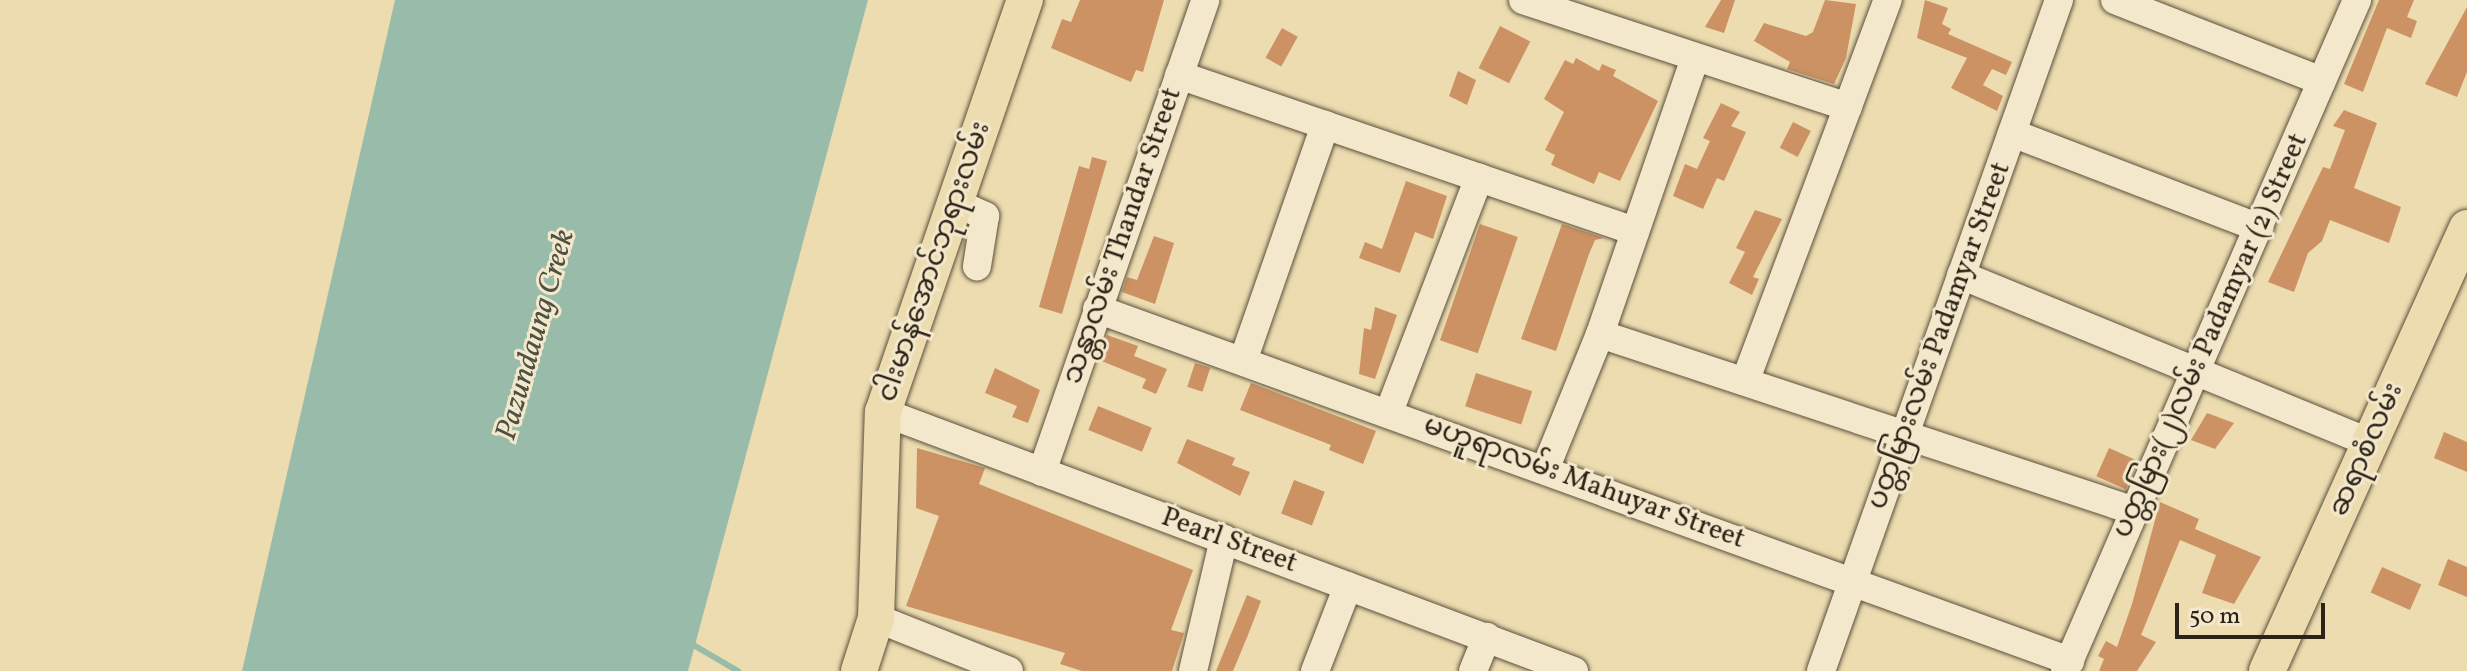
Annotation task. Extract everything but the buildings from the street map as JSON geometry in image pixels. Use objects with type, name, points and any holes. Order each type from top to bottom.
[{"type":"main road","name":"ငါးမာန်အောင်ဘုရားလမ်း","points":[[868,669],[876,618],[883,412],[1025,0]]},
{"type":"main road","name":"ဆရာစံလမ်း","points":[[2267,671],[2467,228]]},
{"type":"street","name":"သန္တာလမ်း Thandar Street","points":[[1042,472],[1205,0]]},
{"type":"street","points":[[1523,0],[1848,107]]},
{"type":"street","points":[[1746,379],[1888,0]]},
{"type":"street","name":"ပတ္တမြားလမ်း Padamyar Street","points":[[1821,671],[2059,0]]},
{"type":"street","points":[[2115,0],[2322,81]]},
{"type":"street","name":"ပတ္တမြား(၂)လမ်း Padamyar (2) Street","points":[[2068,666],[2357,0]]},
{"type":"street","points":[[1546,467],[1600,334],[1695,58]]},
{"type":"street","points":[[1179,75],[1635,231]]},
{"type":"street","points":[[1243,361],[1325,125]]},
{"type":"street","points":[[2012,133],[2259,228]]},
{"type":"street","points":[[1389,412],[1479,178]]},
{"type":"street","points":[[956,203],[985,216],[977,266]]},
{"type":"street","points":[[1961,275],[2198,368],[2370,443]]},
{"type":"street","name":"မဟူရာလမ်း Mahuyar Street","points":[[1097,309],[1546,467],[2068,666]]},
{"type":"street","points":[[1600,334],[1746,379],[1904,437],[2135,511]]},
{"type":"street","name":"Pearl Street","points":[[883,412],[1574,671]]},
{"type":"street","points":[[1193,671],[1224,539]]},
{"type":"street","points":[[1315,671],[1348,586]]},
{"type":"street","points":[[876,618],[1009,671]]},
{"type":"street","points":[[1473,671],[1487,637]]},
{"type":"water","name":"Pazundaung Creek","points":[[395,0],[868,0],[688,671],[242,671]]},
{"type":"waterway","points":[[690,643],[738,671]]}]
